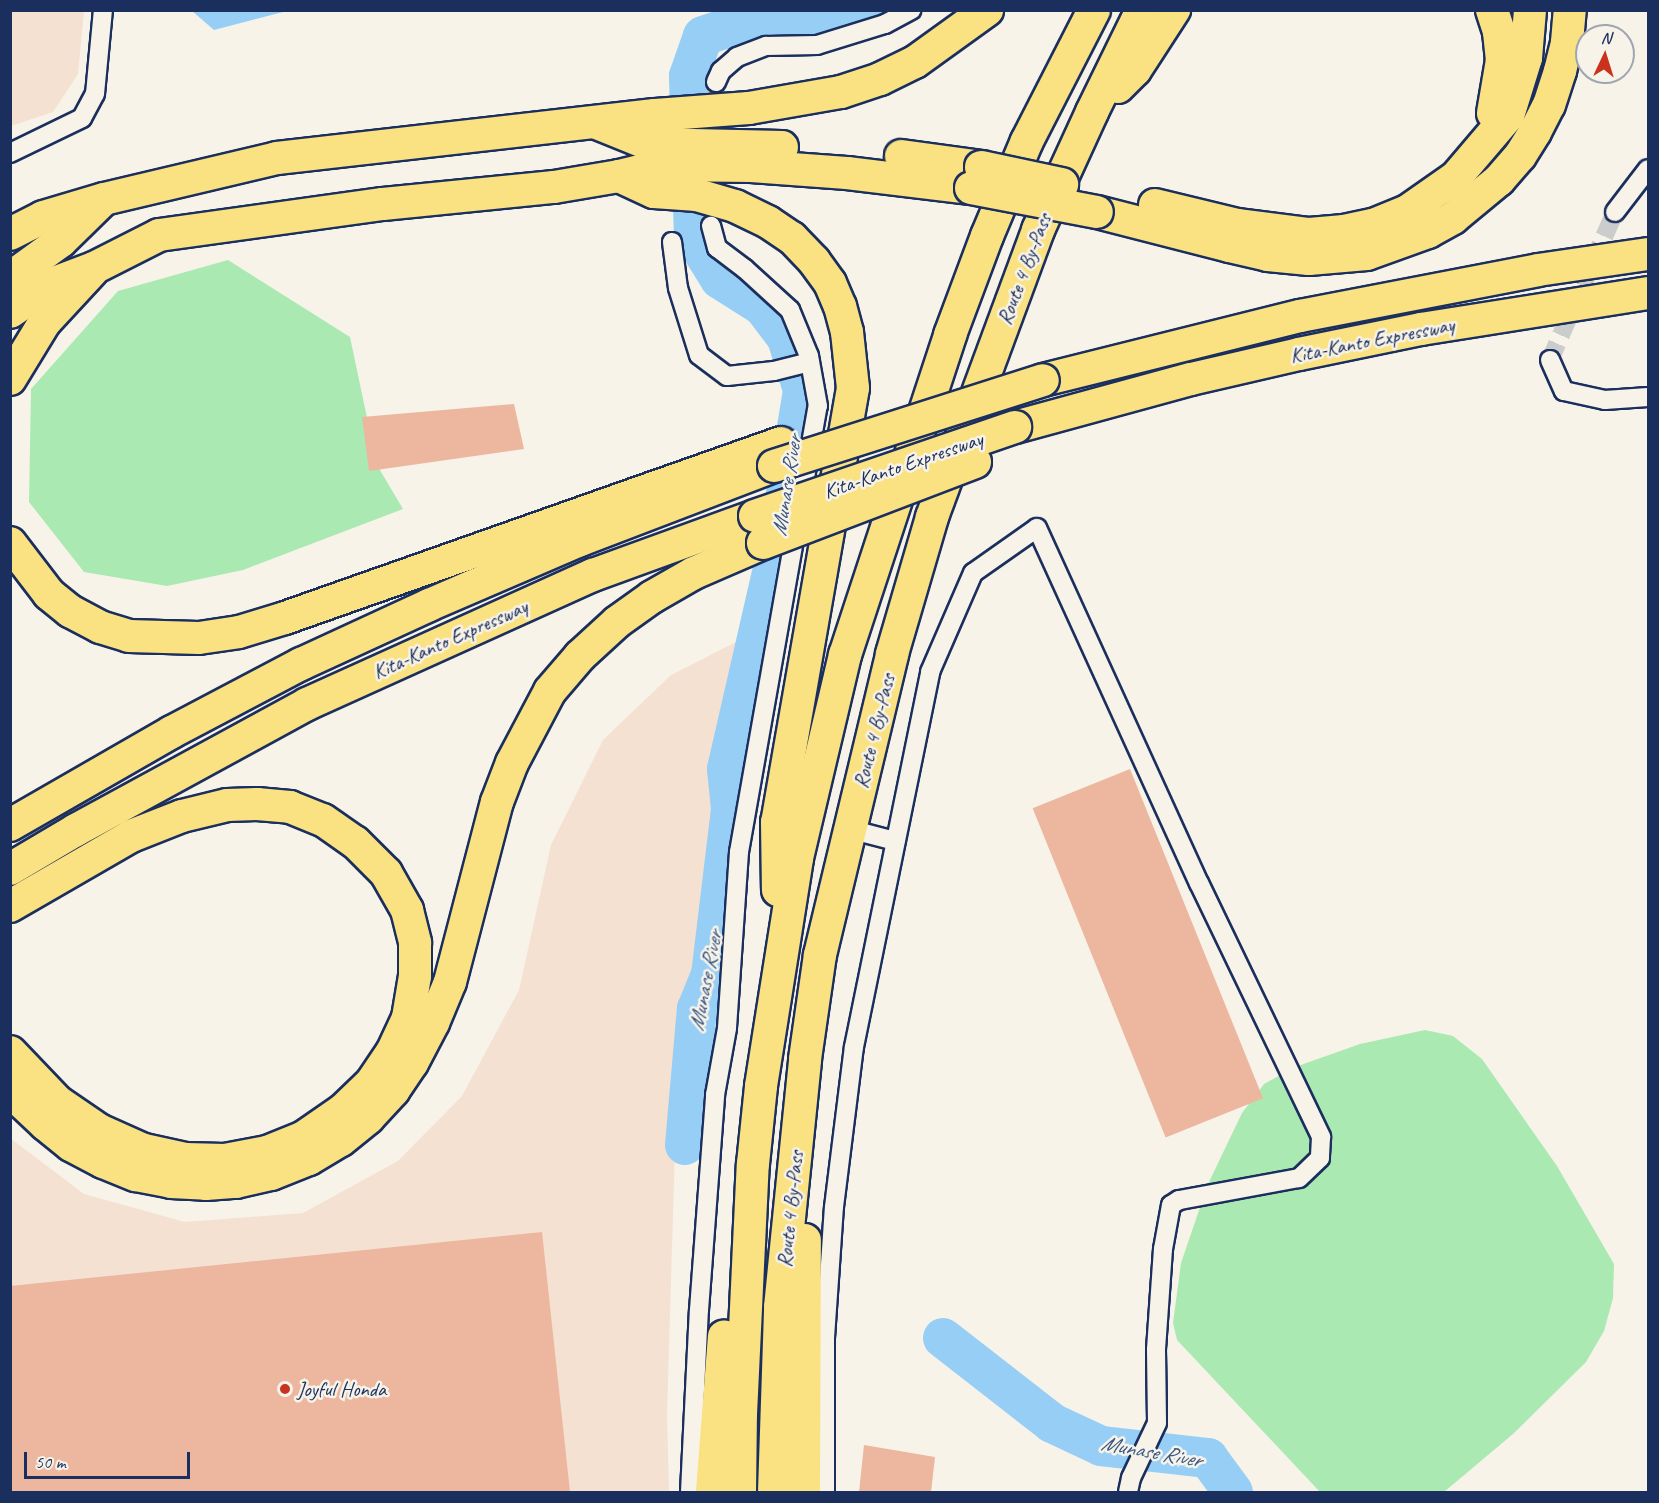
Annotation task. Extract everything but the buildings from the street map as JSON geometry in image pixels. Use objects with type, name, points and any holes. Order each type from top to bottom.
[{"type":"highway","points":[[10,234],[43,217],[104,199],[277,158],[655,115],[749,108],[841,92],[880,79],[915,62],[987,10]]},
{"type":"highway","name":"Route 4 By-Pass","points":[[740,1492],[741,1414],[753,1164],[760,1086],[797,858],[845,655],[882,536],[950,335],[987,236],[1027,141],[1094,10]]},
{"type":"highway","name":"Route 4 By-Pass","points":[[774,1492],[780,1307],[805,1059],[820,956],[892,654],[932,517],[1038,230],[1092,112],[1143,10]]},
{"type":"highway","points":[[1092,112],[1135,70],[1174,10]]},
{"type":"highway","points":[[1484,146],[1494,112],[1502,60],[1499,32],[1492,10]]},
{"type":"highway","points":[[598,123],[649,144],[740,144],[806,148],[976,177],[1101,203],[1265,230],[1310,234],[1344,231],[1373,225],[1406,212],[1456,177],[1484,146],[1508,116],[1519,87],[1526,58],[1530,10]]},
{"type":"highway","points":[[1549,105],[1551,10]]},
{"type":"highway","points":[[1101,203],[1268,255],[1310,260],[1367,254],[1428,232],[1476,200],[1499,180],[1520,156],[1549,105],[1567,42],[1570,10]]},
{"type":"highway","points":[[10,312],[49,285],[94,268],[159,235],[280,216],[554,187],[619,176],[664,165],[751,166],[858,174],[976,177]]},
{"type":"highway","points":[[619,176],[654,192],[697,195],[735,206],[768,222],[792,238],[814,261],[833,291],[847,332],[853,388],[777,822],[778,966]]},
{"type":"highway","points":[[10,278],[61,241],[104,199]]},
{"type":"highway","name":"Kita-Kanto Expressway","points":[[10,825],[172,732],[301,664],[407,615],[777,455],[1039,371],[1083,369],[1358,304],[1538,270],[1648,254]]},
{"type":"highway","points":[[10,380],[44,323],[94,268]]},
{"type":"highway","name":"Kita-Kanto Expressway","points":[[10,870],[75,830],[307,704],[593,575],[759,529],[1014,438],[1190,396],[1299,354],[1421,329],[1648,293]]},
{"type":"highway","points":[[10,543],[49,594],[70,611],[100,627],[129,636],[200,638],[239,632],[285,618],[777,455]]},
{"type":"highway","points":[[10,1091],[45,1125],[71,1145],[103,1162],[136,1175],[171,1182],[226,1182],[271,1174],[309,1159],[341,1140],[368,1118],[393,1091],[412,1063],[433,1023],[450,982],[497,802],[512,763],[550,691],[580,656],[618,622],[652,597],[694,573],[759,529]]},
{"type":"highway","points":[[10,906],[131,836],[182,816],[227,805],[257,804],[290,807],[323,820],[355,842],[386,873],[407,910],[415,944],[415,976],[408,1018],[392,1052],[372,1082],[344,1110],[304,1137],[267,1152],[225,1160],[185,1159],[144,1150],[99,1130],[58,1102],[10,1052]]},
{"type":"highway","points":[[804,1492],[805,1059]]},
{"type":"highway","points":[[712,1492],[729,1268],[753,1164]]},
{"type":"street","points":[[10,153],[82,118],[95,94],[103,10]]},
{"type":"street","points":[[716,82],[721,71],[737,57],[766,46],[818,45],[885,24],[911,10]]},
{"type":"street","points":[[1615,212],[1648,169]]},
{"type":"street","points":[[690,1492],[699,1310],[715,1095],[726,1028],[739,852],[818,406],[810,363],[790,310],[745,268],[717,248],[711,226]]},
{"type":"street","points":[[672,242],[678,288],[699,355],[727,376],[774,371],[810,363]]},
{"type":"street","points":[[1550,360],[1564,392],[1605,400],[1648,397]]},
{"type":"street","points":[[825,1492],[825,1338],[834,1207],[854,1047],[930,672],[973,573],[1037,528],[1199,883],[1321,1137],[1320,1158],[1299,1178],[1179,1200],[1171,1205],[1163,1249],[1156,1350],[1157,1423],[1131,1478],[1128,1492]]},
{"type":"street","points":[[849,829],[895,841]]},
{"type":"shaded area","points":[[10,11],[84,11],[78,74],[53,112],[11,126]]},
{"type":"shaded area","points":[[746,637],[720,773],[675,1147],[667,1415],[669,1492],[11,1492],[10,1138],[84,1194],[185,1222],[303,1213],[398,1161],[462,1096],[519,990],[551,845],[603,740],[671,675]]},
{"type":"green space","points":[[228,260],[350,337],[377,465],[403,509],[243,570],[167,586],[84,572],[29,502],[31,389],[118,291]]},
{"type":"green space","points":[[1425,1030],[1453,1036],[1482,1059],[1557,1166],[1614,1264],[1613,1298],[1604,1331],[1586,1362],[1513,1434],[1444,1492],[1320,1492],[1177,1340],[1173,1323],[1181,1263],[1208,1184],[1242,1113],[1264,1084],[1295,1067],[1360,1044]]},
{"type":"water","points":[[192,11],[287,11],[214,30]]},
{"type":"waterway","name":"Munase River","points":[[685,1145],[697,1009],[711,975],[731,809],[727,769],[775,560],[803,390],[787,338],[764,307],[720,279],[694,237],[689,76],[703,36],[745,22],[799,17],[859,19],[874,10]]},
{"type":"waterway","name":"Munase River","points":[[943,1338],[1052,1423],[1101,1446],[1208,1458],[1233,1492]]},
{"type":"tunnel","points":[[714,152],[716,82]]},
{"type":"tunnel","points":[[1550,360],[1615,212]]},
{"type":"place","name":"Joyful Honda","points":[[285,1389]]}]
